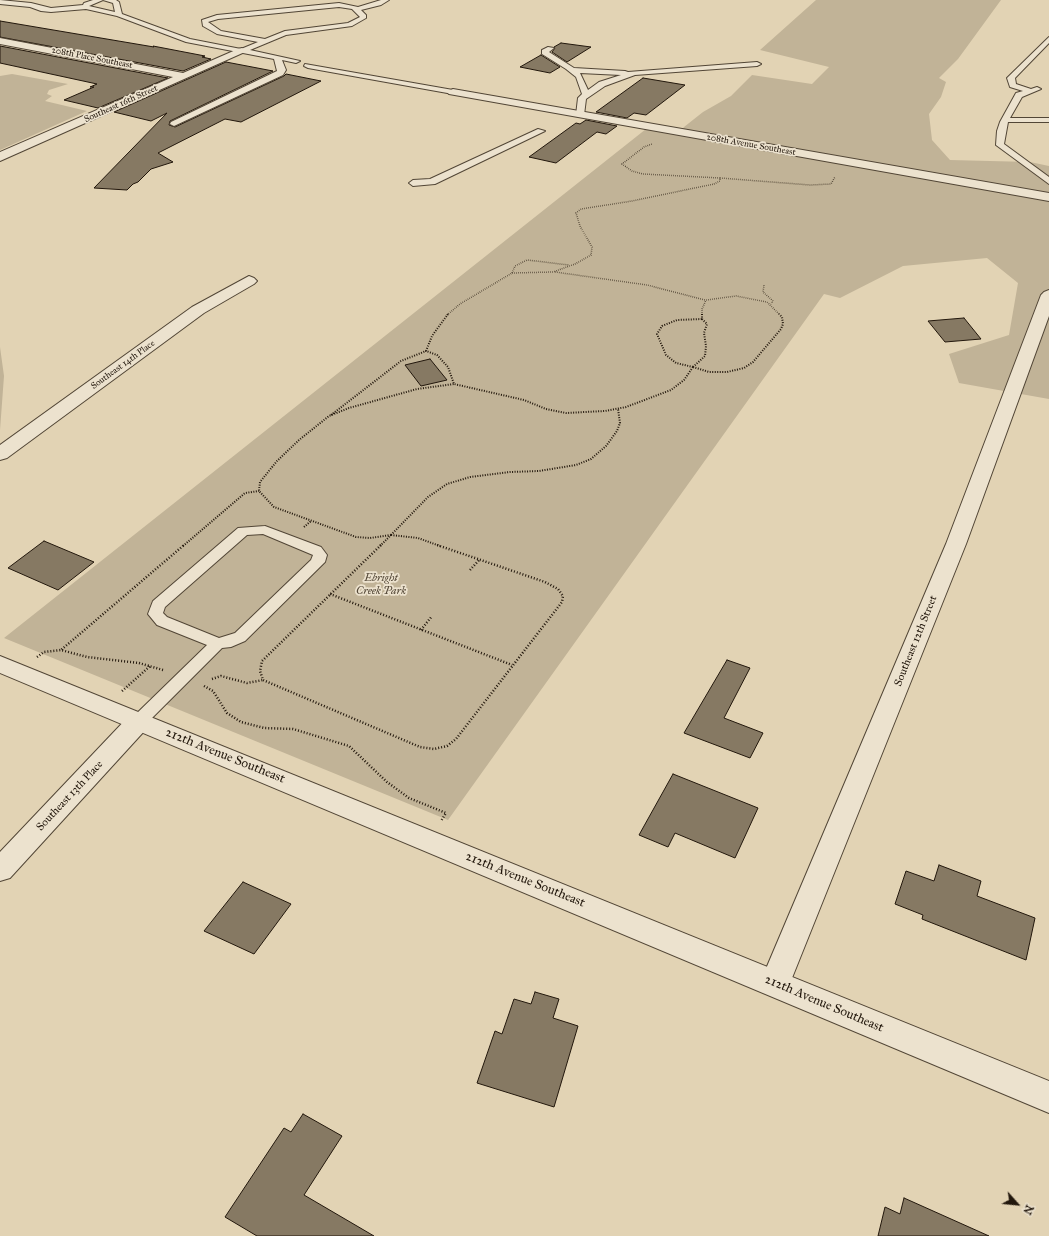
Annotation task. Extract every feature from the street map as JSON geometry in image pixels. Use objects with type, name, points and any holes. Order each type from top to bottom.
[{"type":"street","name":"208th Place Southeast","points":[[1,42],[184,76]]},
{"type":"street","name":"Southeast 16th Street","points":[[0,157],[242,51]]},
{"type":"street","name":"208th Avenue Southeast","points":[[453,92],[1049,197]]},
{"type":"street","name":"Southeast 14th Place","points":[[0,454],[198,310],[249,281]]},
{"type":"street","name":"Southeast 12th Street","points":[[775,983],[956,544],[1049,295]]},
{"type":"street","name":"212th Avenue Southeast","points":[[0,664],[1049,1097]]},
{"type":"street","name":"Southeast 13th Place","points":[[0,870],[139,721]]},
{"type":"lane","points":[[86,7],[86,4],[100,0]]},
{"type":"lane","points":[[106,0],[116,2],[119,15]]},
{"type":"lane","points":[[264,41],[219,33],[205,25],[204,21],[217,17],[339,5],[357,9],[379,4],[386,0]]},
{"type":"lane","points":[[0,2],[31,5],[41,9],[51,10],[86,7],[119,15],[188,41],[296,61]]},
{"type":"lane","points":[[242,51],[285,33],[350,26],[363,18],[363,15],[357,9]]},
{"type":"lane","points":[[1049,39],[1011,78],[1012,85],[1033,90],[1019,95],[1005,120],[1001,131],[1000,145],[1049,181]]},
{"type":"lane","points":[[550,48],[545,52],[579,76],[586,95]]},
{"type":"lane","points":[[174,124],[280,73],[282,70],[277,58]]},
{"type":"lane","points":[[572,70],[634,73],[757,64]]},
{"type":"lane","points":[[308,66],[453,92]]},
{"type":"lane","points":[[580,115],[582,98],[602,84],[634,73]]},
{"type":"lane","points":[[1005,120],[1049,120]]},
{"type":"lane","points":[[413,183],[432,182],[541,131]]},
{"type":"lane","points":[[265,530],[316,550],[320,555],[318,562],[240,637],[226,644],[218,643],[162,621],[155,614],[158,605],[243,531],[265,530]]},
{"type":"lane","points":[[139,721],[218,643]]},
{"type":"path","points":[[656,143],[644,146],[622,164],[632,171],[643,174],[810,185],[831,184],[835,178],[835,175]]},
{"type":"path","points":[[553,272],[572,265],[591,255],[592,247],[580,226],[576,213],[581,209],[632,201],[714,184],[720,181],[720,178]]},
{"type":"path","points":[[512,273],[515,266],[527,260],[572,265]]},
{"type":"path","points":[[426,351],[432,336],[448,314],[460,304],[512,273],[553,272],[603,278],[647,285],[706,300],[736,296],[755,299],[771,304],[782,317],[782,329],[753,362],[744,368],[727,372],[709,372],[676,363],[666,355],[657,334],[662,326],[677,320],[702,319]]},
{"type":"path","points":[[764,285],[763,292],[773,301],[771,304]]},
{"type":"path","points":[[329,416],[349,408],[418,389],[454,384],[524,400],[546,409],[566,413],[584,413],[618,409],[671,390],[684,380],[693,367],[705,356],[706,346],[704,333],[707,324],[702,319],[702,309],[706,300]]},
{"type":"path","points":[[428,840],[446,813],[410,798],[387,782],[349,746],[293,728],[264,728],[241,722],[227,713],[214,691],[203,685],[210,679],[221,676],[247,683],[263,680],[420,748],[434,749],[447,746],[456,739],[562,602],[563,596],[558,589],[544,582],[418,538],[391,536],[370,538],[356,537],[274,507],[259,491],[260,482],[277,461],[299,440],[401,361],[426,351],[436,355],[448,367],[454,384]]},
{"type":"path","points":[[263,680],[260,671],[262,661],[391,536],[428,497],[447,484],[470,476],[539,471],[576,466],[591,459],[606,446],[617,431],[620,423],[618,409]]},
{"type":"path","points":[[470,570],[480,559]]},
{"type":"path","points":[[330,594],[512,666]]},
{"type":"path","points":[[421,630],[432,616]]},
{"type":"path","points":[[105,707],[150,666]]},
{"type":"green space","name":"Ebright Creek Park","points":[[816,0],[1001,0],[958,59],[939,78],[946,82],[941,97],[929,114],[932,140],[950,160],[1030,162],[1049,166],[1049,399],[959,383],[949,354],[1009,335],[1018,283],[987,258],[903,266],[840,298],[824,294],[448,820],[4,638],[646,129],[679,135],[684,127],[703,112],[731,96],[752,75],[812,84],[829,67],[760,50]]},
{"type":"green space","points":[[12,74],[68,84],[49,90],[47,94],[52,96],[45,101],[87,111],[0,150],[0,76]]},
{"type":"green space","points":[[0,347],[4,376],[0,430]]},
{"type":"building","points":[[0,21],[154,47],[153,46],[205,56],[202,57],[211,59],[183,71],[0,37]]},
{"type":"building","points":[[561,43],[591,47],[567,62],[552,52],[555,48],[554,47]]},
{"type":"building","points":[[0,46],[168,78],[98,108],[64,100],[94,87],[90,87],[97,84],[0,63]]},
{"type":"building","points":[[541,55],[560,67],[550,73],[520,67]]},
{"type":"building","points":[[226,62],[273,71],[170,121],[169,125],[175,127],[286,74],[321,81],[241,122],[225,119],[158,153],[173,162],[151,169],[138,182],[133,184],[127,190],[94,188],[167,113],[151,121],[114,112]]},
{"type":"building","points":[[643,78],[685,85],[646,115],[634,113],[627,118],[596,112]]},
{"type":"building","points":[[586,120],[617,126],[606,134],[597,132],[556,163],[529,157],[576,123],[580,124]]},
{"type":"building","points":[[964,318],[981,339],[945,342],[928,321]]},
{"type":"building","points":[[430,359],[447,380],[421,386],[405,365]]},
{"type":"building","points":[[44,541],[94,562],[58,590],[8,568]]},
{"type":"building","points":[[727,660],[750,668],[724,718],[763,733],[750,758],[684,733]]},
{"type":"building","points":[[673,774],[758,808],[735,858],[675,833],[668,847],[639,835]]},
{"type":"building","points":[[939,865],[981,881],[977,896],[1035,918],[1026,960],[922,919],[923,915],[895,904],[906,871],[934,881]]},
{"type":"building","points":[[243,882],[291,904],[254,954],[204,931]]},
{"type":"building","points":[[535,992],[559,999],[553,1018],[578,1026],[554,1107],[477,1083],[495,1031],[502,1034],[514,999],[531,1004]]},
{"type":"building","points":[[303,1114],[342,1136],[304,1195],[374,1236],[257,1236],[225,1217],[284,1128],[291,1132]]},
{"type":"building","points":[[904,1198],[989,1236],[878,1236],[885,1207],[900,1214]]}]
